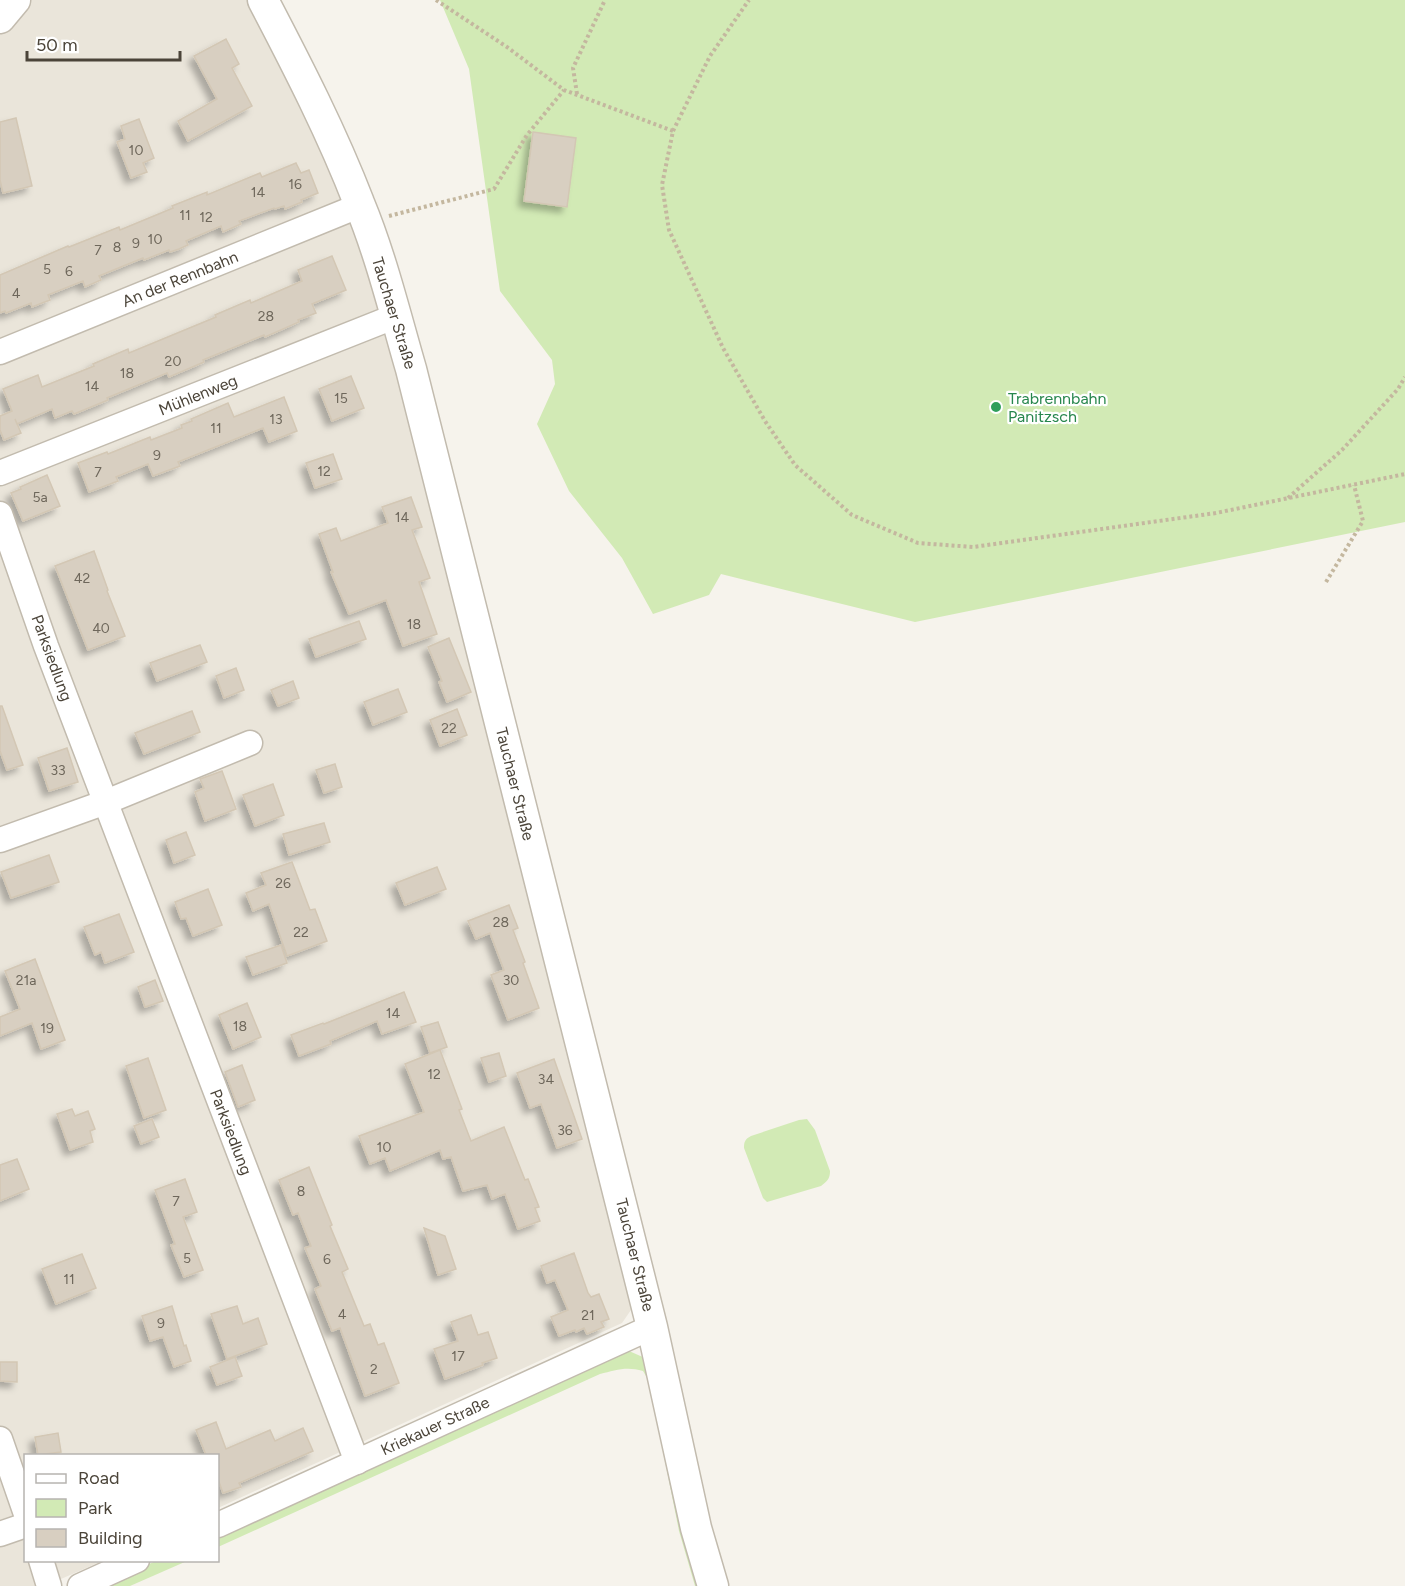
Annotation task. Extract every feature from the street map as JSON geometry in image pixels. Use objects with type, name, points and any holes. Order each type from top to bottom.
[{"type":"street","points":[[0,18],[15,0]]},
{"type":"street","name":"Tauchaer Straße","points":[[264,0],[339,151],[364,215],[396,316],[446,505],[652,1327],[696,1528],[713,1586]]},
{"type":"street","name":"An der Rennbahn","points":[[0,352],[364,215]]},
{"type":"street","name":"Mühlenweg","points":[[0,473],[396,316]]},
{"type":"street","name":"Parksiedlung","points":[[0,514],[46,646],[357,1462]]},
{"type":"street","points":[[0,840],[106,802],[250,743]]},
{"type":"street","name":"Kriekauer Straße","points":[[219,1525],[652,1327]]},
{"type":"street","points":[[0,1439],[24,1508]]},
{"type":"street","points":[[0,1534],[24,1526]]},
{"type":"street","points":[[42,1562],[49,1586]]},
{"type":"street","points":[[80,1586],[133,1562]]},
{"type":"path","points":[[436,0],[507,47],[564,90],[673,131]]},
{"type":"path","points":[[577,95],[573,68],[605,0]]},
{"type":"path","points":[[749,0],[710,56],[673,131],[662,185],[669,230],[723,348],[765,421],[795,465],[852,515],[918,543],[973,547],[1216,513],[1405,474]]},
{"type":"path","points":[[364,215],[383,218],[494,189],[528,135],[564,90]]},
{"type":"path","points":[[1287,498],[1342,450],[1398,389],[1405,377]]},
{"type":"path","points":[[1326,582],[1363,521],[1354,484]]},
{"type":"shaded area","points":[[0,0],[279,0],[362,235],[395,340],[544,959],[632,1302],[631,1310],[622,1323],[219,1508],[219,1454],[24,1454],[24,1562],[100,1562],[45,1586],[0,1586]]},
{"type":"green space","name":"Trabrennbahn Panitzsch","points":[[440,0],[1405,0],[1405,522],[915,622],[721,574],[709,595],[653,614],[622,558],[569,491],[537,424],[555,384],[552,360],[500,291],[469,69]]},
{"type":"green space","points":[[807,1119],[815,1130],[830,1171],[829,1178],[821,1186],[767,1202],[763,1198],[744,1148],[745,1141],[751,1136]]},
{"type":"green space","points":[[629,1351],[645,1358],[703,1586],[695,1586],[679,1531],[649,1381],[643,1371],[632,1369],[600,1374],[219,1547],[219,1533],[618,1352]]},
{"type":"green space","points":[[154,1562],[185,1562],[130,1586],[99,1586]]},
{"type":"building","points":[[226,39],[239,64],[232,68],[252,106],[188,141],[178,121],[217,99],[194,56]]},
{"type":"building","points":[[16,118],[32,186],[3,193],[0,180],[0,122]]},
{"type":"building","points":[[139,119],[154,158],[143,163],[147,172],[131,178],[117,142],[125,139],[121,126]]},
{"type":"building","points":[[533,132],[576,138],[567,207],[524,201]]},
{"type":"building","points":[[296,163],[301,173],[309,170],[318,193],[301,200],[302,202],[285,209],[284,206],[274,208],[239,221],[241,224],[223,232],[221,226],[186,241],[188,245],[179,249],[170,252],[169,250],[144,260],[143,258],[99,276],[101,280],[85,287],[83,281],[48,295],[50,300],[32,307],[31,303],[6,313],[5,311],[0,313],[0,275],[68,246],[119,227],[120,230],[207,192],[207,195],[260,173],[262,177]]},
{"type":"building","points":[[332,256],[346,290],[312,304],[316,313],[265,337],[264,335],[203,360],[204,362],[169,377],[167,373],[74,414],[72,411],[55,418],[52,409],[17,424],[21,433],[4,440],[0,430],[0,416],[12,411],[3,389],[38,375],[42,387],[94,366],[93,364],[128,349],[129,353],[216,317],[215,315],[250,300],[251,303],[302,281],[298,270]]},
{"type":"building","points":[[351,376],[364,408],[332,421],[319,389]]},
{"type":"building","points":[[284,397],[297,431],[269,442],[263,428],[178,462],[180,466],[153,476],[148,464],[116,477],[118,481],[89,492],[78,463],[182,428],[181,425],[192,421],[191,419],[228,403],[234,417]]},
{"type":"building","points":[[333,454],[342,479],[315,488],[306,463]]},
{"type":"building","points":[[47,475],[60,506],[23,521],[11,493]]},
{"type":"building","points":[[411,497],[422,527],[412,530],[430,578],[419,582],[437,634],[403,646],[386,600],[349,614],[331,572],[333,572],[319,534],[336,528],[341,541],[388,523],[382,507]]},
{"type":"building","points":[[94,551],[125,636],[88,650],[55,566]]},
{"type":"building","points":[[359,621],[366,639],[316,657],[309,639]]},
{"type":"building","points":[[449,638],[471,692],[447,702],[439,682],[442,681],[428,647]]},
{"type":"building","points":[[200,645],[207,662],[157,681],[150,663]]},
{"type":"building","points":[[236,668],[244,690],[224,698],[216,676]]},
{"type":"building","points":[[293,681],[299,698],[278,706],[271,690]]},
{"type":"building","points":[[398,689],[407,712],[373,725],[364,702]]},
{"type":"building","points":[[0,706],[2,706],[23,765],[7,770],[0,751]]},
{"type":"building","points":[[457,709],[467,735],[440,746],[430,720]]},
{"type":"building","points":[[192,711],[200,732],[144,754],[135,733]]},
{"type":"building","points":[[67,748],[78,782],[49,791],[38,758]]},
{"type":"building","points":[[335,764],[342,787],[324,793],[316,770]]},
{"type":"building","points":[[222,771],[236,809],[205,821],[195,792],[204,788],[200,779]]},
{"type":"building","points":[[273,784],[284,815],[255,826],[243,795]]},
{"type":"building","points":[[324,823],[330,842],[289,855],[283,834]]},
{"type":"building","points":[[186,832],[195,855],[174,863],[166,840]]},
{"type":"building","points":[[49,855],[59,882],[11,898],[1,872]]},
{"type":"building","points":[[292,862],[310,910],[315,909],[327,941],[287,956],[269,904],[253,911],[246,893],[266,885],[261,873]]},
{"type":"building","points":[[437,867],[446,889],[405,905],[396,883]]},
{"type":"building","points":[[208,889],[222,925],[193,936],[186,918],[181,919],[175,902]]},
{"type":"building","points":[[509,905],[518,928],[513,930],[539,1008],[508,1020],[491,975],[504,970],[490,933],[476,939],[468,921]]},
{"type":"building","points":[[119,914],[134,952],[105,963],[101,952],[95,955],[84,927]]},
{"type":"building","points":[[281,945],[287,963],[253,975],[246,957]]},
{"type":"building","points":[[35,959],[65,1040],[41,1049],[32,1023],[0,1036],[0,1017],[20,1009],[5,971]]},
{"type":"building","points":[[155,980],[163,1001],[145,1007],[138,987]]},
{"type":"building","points":[[404,992],[416,1022],[382,1034],[377,1021],[330,1041],[331,1044],[299,1056],[291,1035]]},
{"type":"building","points":[[247,1003],[261,1037],[233,1049],[219,1015]]},
{"type":"building","points":[[438,1022],[447,1047],[430,1053],[421,1027]]},
{"type":"building","points":[[440,1050],[471,1141],[504,1127],[525,1180],[528,1179],[539,1207],[535,1208],[540,1221],[518,1229],[505,1194],[492,1199],[487,1185],[463,1191],[451,1157],[443,1159],[440,1150],[390,1171],[385,1158],[370,1164],[359,1136],[424,1112],[405,1064]]},
{"type":"building","points":[[499,1053],[506,1076],[489,1082],[481,1058]]},
{"type":"building","points":[[148,1058],[166,1110],[144,1118],[126,1066]]},
{"type":"building","points":[[554,1059],[582,1139],[557,1148],[541,1104],[530,1108],[517,1073]]},
{"type":"building","points":[[242,1065],[255,1100],[238,1107],[225,1072]]},
{"type":"building","points":[[72,1109],[75,1116],[88,1111],[95,1129],[90,1131],[93,1142],[70,1150],[57,1114]]},
{"type":"building","points":[[152,1119],[159,1137],[141,1144],[134,1126]]},
{"type":"building","points":[[17,1159],[29,1189],[0,1201],[0,1165]]},
{"type":"building","points":[[309,1167],[348,1269],[342,1272],[364,1326],[370,1324],[378,1345],[384,1343],[399,1383],[365,1396],[340,1328],[332,1331],[315,1289],[321,1286],[305,1248],[311,1246],[298,1213],[293,1215],[279,1180]]},
{"type":"building","points":[[185,1179],[197,1212],[183,1217],[203,1270],[184,1277],[171,1245],[175,1244],[155,1190]]},
{"type":"building","points":[[424,1228],[445,1236],[456,1269],[438,1275]]},
{"type":"building","points":[[574,1253],[588,1293],[591,1297],[599,1294],[609,1319],[601,1322],[604,1327],[587,1334],[584,1328],[559,1336],[551,1317],[568,1310],[555,1280],[547,1283],[541,1266]]},
{"type":"building","points":[[82,1254],[96,1288],[56,1304],[42,1269]]},
{"type":"building","points":[[172,1306],[191,1361],[174,1367],[163,1337],[150,1341],[142,1316]]},
{"type":"building","points":[[237,1306],[243,1324],[258,1318],[267,1344],[227,1359],[211,1314]]},
{"type":"building","points":[[471,1315],[478,1335],[488,1332],[497,1358],[445,1379],[434,1349],[458,1341],[451,1322]]},
{"type":"building","points":[[235,1357],[242,1376],[217,1385],[210,1367]]},
{"type":"building","points":[[0,1362],[17,1362],[17,1382],[0,1381]]},
{"type":"building","points":[[216,1422],[226,1449],[270,1430],[275,1441],[303,1428],[313,1451],[239,1483],[241,1487],[223,1493],[219,1482],[219,1454],[206,1454],[196,1430]]},
{"type":"building","points":[[58,1433],[61,1452],[38,1454],[35,1437]]},
{"type":"place","name":"Trabrennbahn Panitzsch","points":[[996,407]]}]
